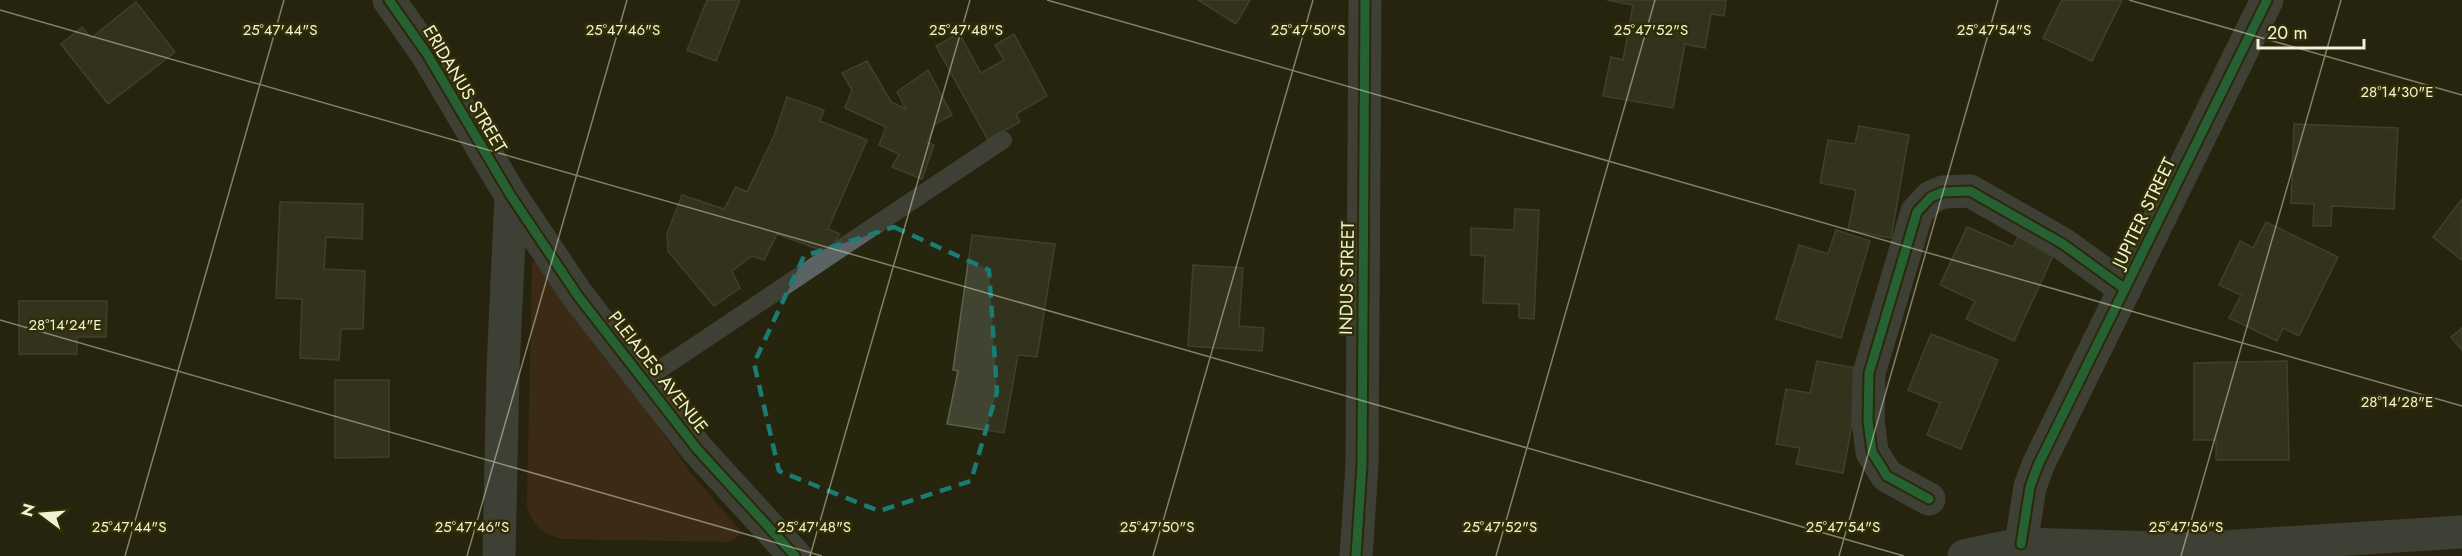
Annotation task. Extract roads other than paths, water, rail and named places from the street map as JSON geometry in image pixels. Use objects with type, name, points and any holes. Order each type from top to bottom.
[{"type":"street","name":"ERIDANUS STREET","points":[[389,0],[427,54],[511,196]]},
{"type":"street","name":"INDUS STREET","points":[[1356,556],[1362,465],[1365,0]]},
{"type":"street","name":"JUPITER STREET","points":[[2021,544],[2030,487],[2038,465],[2267,0]]},
{"type":"street","points":[[1929,499],[1887,476],[1872,452],[1868,420],[1869,373],[1917,212],[1931,197],[1943,192],[1970,191],[2063,244],[2125,288]]},
{"type":"street","name":"PLEIADES AVENUE","points":[[511,196],[578,296],[697,449],[795,556]]},
{"type":"street","points":[[499,556],[502,369],[511,196]]},
{"type":"street","points":[[1964,556],[2021,544],[2188,549],[2462,532]]},
{"type":"lane","points":[[644,380],[1003,140]]}]
